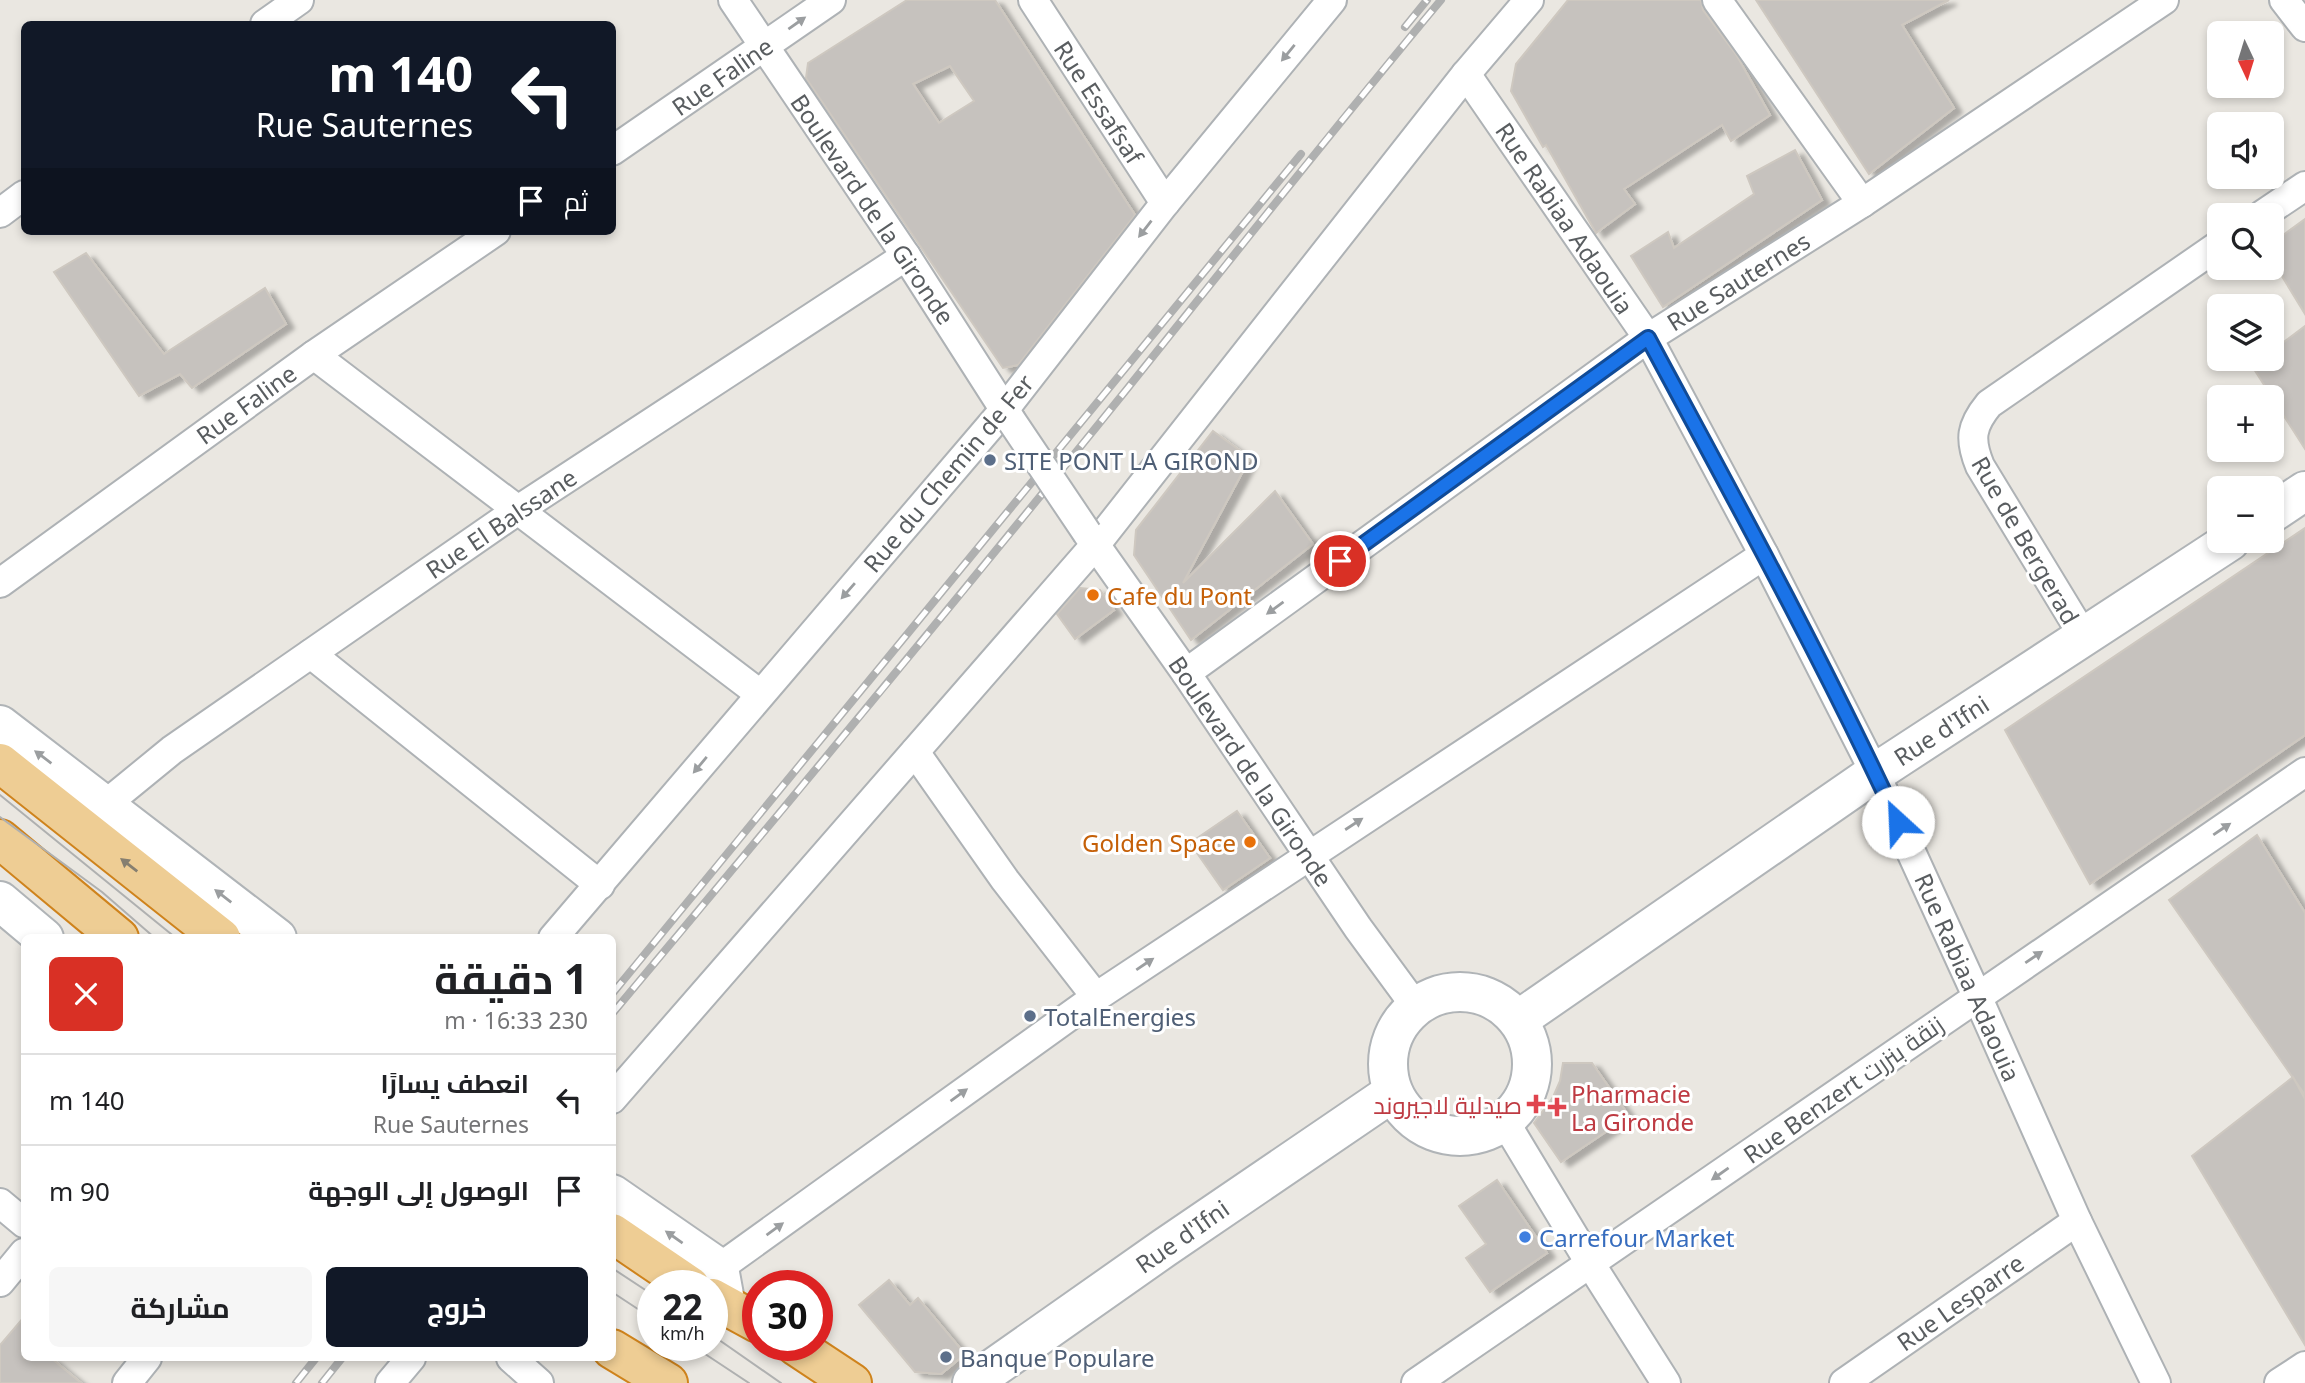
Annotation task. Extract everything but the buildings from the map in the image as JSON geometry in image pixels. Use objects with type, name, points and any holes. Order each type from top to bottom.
[{"type":"highway","points":[[0,763],[216,934]]},
{"type":"highway","points":[[0,839],[114,934]]},
{"type":"highway","points":[[616,1235],[676,1270]]},
{"type":"highway","points":[[819,1361],[852,1383]]},
{"type":"highway","points":[[620,1363],[668,1383]]},
{"type":"street","points":[[269,21],[299,0]]},
{"type":"street","name":"Boulevard de la Gironde","points":[[733,0],[906,256],[1007,415],[1091,539],[1416,1007]]},
{"type":"street","name":"Rue Faline","points":[[616,148],[831,0]]},
{"type":"street","name":"Rue Essafsaf","points":[[1032,0],[1165,203]]},
{"type":"street","points":[[616,1094],[915,752],[1529,0]]},
{"type":"street","points":[[1717,0],[1862,203]]},
{"type":"street","name":"Rue Sauternes","points":[[1186,673],[1648,338],[1862,203],[2164,0]]},
{"type":"street","points":[[2284,0],[2305,27]]},
{"type":"street","name":"Rue du Chemin de Fer","points":[[557,934],[760,694],[1007,415],[1165,203],[1325,3]]},
{"type":"street","name":"Rue Rabiaa Adaouia","points":[[1466,74],[1648,338],[1764,555],[1875,773],[1978,996],[2077,1221],[2156,1383]]},
{"type":"street","points":[[2280,203],[2305,186]]},
{"type":"street","points":[[0,213],[21,197]]},
{"type":"street","name":"Rue Faline","points":[[0,583],[314,355],[490,235]]},
{"type":"street","name":"Rue de Bergerad","points":[[2084,637],[1979,466],[1973,447],[1977,418],[1989,404],[2207,253]]},
{"type":"street","name":"Rue El Balssane","points":[[106,804],[172,750],[518,510],[906,256]]},
{"type":"street","points":[[314,355],[760,694]]},
{"type":"street","points":[[2284,505],[2305,491]]},
{"type":"street","name":"Rue d'Ifni","points":[[1518,1020],[1875,773],[2212,553]]},
{"type":"street","points":[[728,1290],[1096,997],[1764,555]]},
{"type":"street","points":[[311,653],[600,885]]},
{"type":"street","points":[[0,725],[106,804],[271,934]]},
{"type":"street","points":[[915,752],[1006,880],[1096,997]]},
{"type":"street","name":"Rue Benzert زنقة بنزرت","points":[[1416,1383],[2305,772]]},
{"type":"street","points":[[0,901],[39,934]]},
{"type":"street","points":[[1469,992],[1488,997],[1518,1020],[1532,1055],[1532,1074],[1528,1092],[1505,1122],[1470,1136],[1451,1136],[1432,1131],[1416,1122],[1403,1108],[1393,1092],[1388,1069],[1390,1046],[1400,1024],[1416,1007],[1432,998],[1469,992]]},
{"type":"street","name":"Rue d'Ifni","points":[[972,1383],[1393,1092]]},
{"type":"street","points":[[1505,1122],[1666,1383]]},
{"type":"street","points":[[616,1199],[693,1270]]},
{"type":"street","points":[[0,1203],[21,1220]]},
{"type":"street","name":"Rue Lesparre","points":[[1844,1383],[2077,1221]]},
{"type":"street","points":[[0,1282],[21,1258]]},
{"type":"street","points":[[127,1383],[145,1361]]},
{"type":"street","points":[[390,1383],[408,1361]]},
{"type":"street","points":[[514,1361],[539,1383]]},
{"type":"street","points":[[2279,1383],[2305,1366]]},
{"type":"tram line","points":[[0,795],[171,934]]},
{"type":"tram line","points":[[0,817],[102,892],[150,934]]},
{"type":"tram line","points":[[616,1271],[637,1284]]},
{"type":"tram line","points":[[616,1295],[637,1308]]},
{"type":"tram line","points":[[728,1346],[781,1383]]},
{"type":"tram line","points":[[716,1361],[749,1383]]},
{"type":"railway","points":[[1405,27],[1427,0]]},
{"type":"railway","points":[[616,1009],[1000,546],[1441,0]]},
{"type":"railway","points":[[616,989],[1301,154]]},
{"type":"railway","points":[[296,1383],[314,1361]]},
{"type":"railway","points":[[322,1383],[340,1361]]},
{"type":"place","name":"SITE PONT LA GIROND","points":[[990,460]]},
{"type":"place","name":"Cafe du Pont","points":[[1093,595]]},
{"type":"place","name":"Golden Space","points":[[1250,842]]},
{"type":"place","name":"TotalEnergies","points":[[1030,1016]]},
{"type":"place","name":"صيدلية لاجيروند","points":[[1536,1104]]},
{"type":"place","name":"Pharmacie La Gironde","points":[[1557,1107]]},
{"type":"place","name":"Carrefour Market","points":[[1525,1237]]},
{"type":"place","name":"Banque Populare","points":[[946,1357]]},
{"type":"route","points":[[1340,561],[1648,338],[1764,555],[1898,822]]}]
